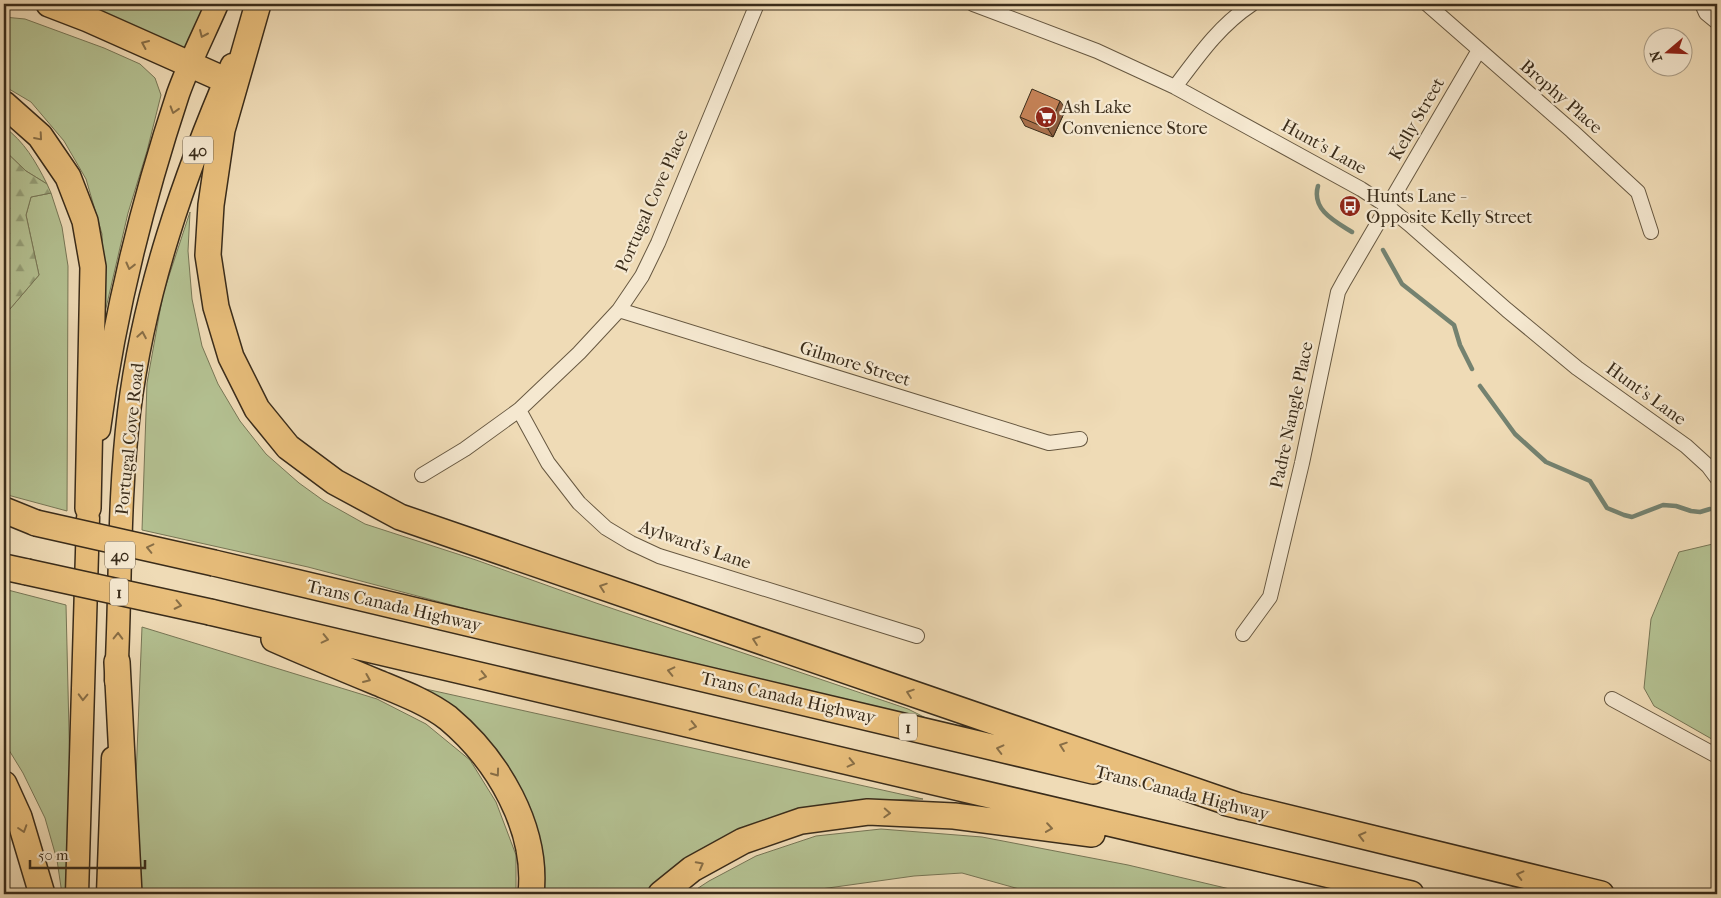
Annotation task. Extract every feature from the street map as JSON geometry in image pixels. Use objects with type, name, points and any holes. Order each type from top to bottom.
[{"type":"highway","points":[[49,4],[88,19],[225,80]]},
{"type":"highway","points":[[258,4],[222,130],[210,205],[208,255],[216,307],[231,357],[257,409],[288,447],[335,482],[400,517],[1242,807]]},
{"type":"highway","points":[[4,104],[40,136],[68,177],[85,220],[93,267],[88,508]]},
{"type":"highway","points":[[4,510],[36,522]]},
{"type":"highway","name":"Trans Canada Highway","points":[[4,515],[950,736],[1601,894]]},
{"type":"highway","name":"1","points":[[4,567],[210,612],[1411,894]]},
{"type":"highway","points":[[210,612],[419,701],[447,718],[477,747],[507,789],[525,830],[533,877],[531,894]]},
{"type":"highway","points":[[118,662],[129,894]]},
{"type":"highway","points":[[4,784],[19,817],[42,894]]},
{"type":"highway","points":[[661,894],[692,869],[743,841],[801,821],[868,812],[954,816],[1234,853]]},
{"type":"main road","name":"Portugal Cove Road","points":[[76,894],[88,508],[106,379],[127,277],[147,198],[178,94],[217,4]]},
{"type":"main road","name":"Portugal Cove Road","points":[[108,894],[118,662],[121,506],[129,412],[144,325],[156,272],[171,221],[225,80],[258,4]]},
{"type":"street","name":"Portugal Cove Place","points":[[422,475],[465,449],[519,410],[619,310],[642,276],[658,243],[757,4]]},
{"type":"street","name":"Hunt's Lane","points":[[973,4],[1096,51],[1175,87],[1304,157],[1388,206],[1507,310],[1577,368],[1686,446],[1708,466],[1717,478]]},
{"type":"street","points":[[1175,87],[1216,34],[1252,4]]},
{"type":"street","name":"Brophy Place","points":[[1427,4],[1638,192],[1652,232]]},
{"type":"street","points":[[1702,4],[1706,13],[1717,22]]},
{"type":"street","name":"Kelly Street","points":[[1388,206],[1478,50]]},
{"type":"street","name":"Padre Nangle Place","points":[[1243,634],[1270,597],[1302,464],[1338,292],[1388,206]]},
{"type":"street","name":"Gilmore Street","points":[[619,310],[1049,443],[1080,439]]},
{"type":"street","name":"Aylward's Lane","points":[[519,410],[548,463],[579,503],[606,528],[631,544],[660,556],[916,636]]},
{"type":"street","points":[[1612,699],[1717,756]]},
{"type":"green space","points":[[64,4],[209,4],[190,46],[181,53]]},
{"type":"green space","points":[[4,17],[25,19],[104,48],[140,64],[155,78],[161,95],[147,151],[128,213],[97,347],[103,296],[102,234],[86,179],[64,141],[31,102],[4,86]]},
{"type":"green space","points":[[4,127],[29,152],[47,184],[26,171],[4,150]]},
{"type":"green space","points":[[4,150],[26,171],[47,184],[51,193],[31,197],[26,215],[39,275],[4,316]]},
{"type":"green space","points":[[51,193],[62,227],[68,266],[67,511],[4,494],[4,316],[39,275],[26,215],[31,197]]},
{"type":"green space","points":[[190,212],[188,251],[192,299],[202,346],[218,384],[240,421],[266,454],[299,483],[324,501],[365,524],[476,560],[596,603],[908,709],[946,728],[610,647],[308,567],[142,530],[147,383],[163,294]]},
{"type":"green space","points":[[1717,543],[1717,742],[1654,706],[1644,688],[1651,619],[1679,552]]},
{"type":"green space","points":[[4,589],[66,605],[70,773],[68,894],[62,894],[57,860],[45,818],[23,773],[4,742]]},
{"type":"green space","points":[[142,627],[377,699],[426,724],[470,760],[496,802],[516,855],[516,894],[141,894],[134,828]]},
{"type":"green space","points":[[403,684],[923,799],[863,801],[646,894],[541,894],[514,788]]},
{"type":"green space","points":[[881,829],[982,837],[1128,865],[1251,894],[1037,894],[962,873],[914,876],[785,894],[689,894],[756,856],[816,836]]},
{"type":"building","points":[[1032,89],[1060,101],[1048,129],[1020,117]]},
{"type":"waterway","points":[[1318,186],[1318,202],[1321,208],[1332,219],[1352,232]]},
{"type":"waterway","points":[[1383,250],[1402,284],[1454,325],[1460,345],[1472,369]]},
{"type":"waterway","points":[[1480,386],[1515,434],[1546,462],[1590,481],[1607,508],[1632,517],[1663,505],[1700,512],[1710,509]]},
{"type":"place","name":"Ash Lake Convenience Store","points":[[1046,117]]},
{"type":"place","name":"Hunts Lane - Opposite Kelly Street","points":[[1350,206]]}]
